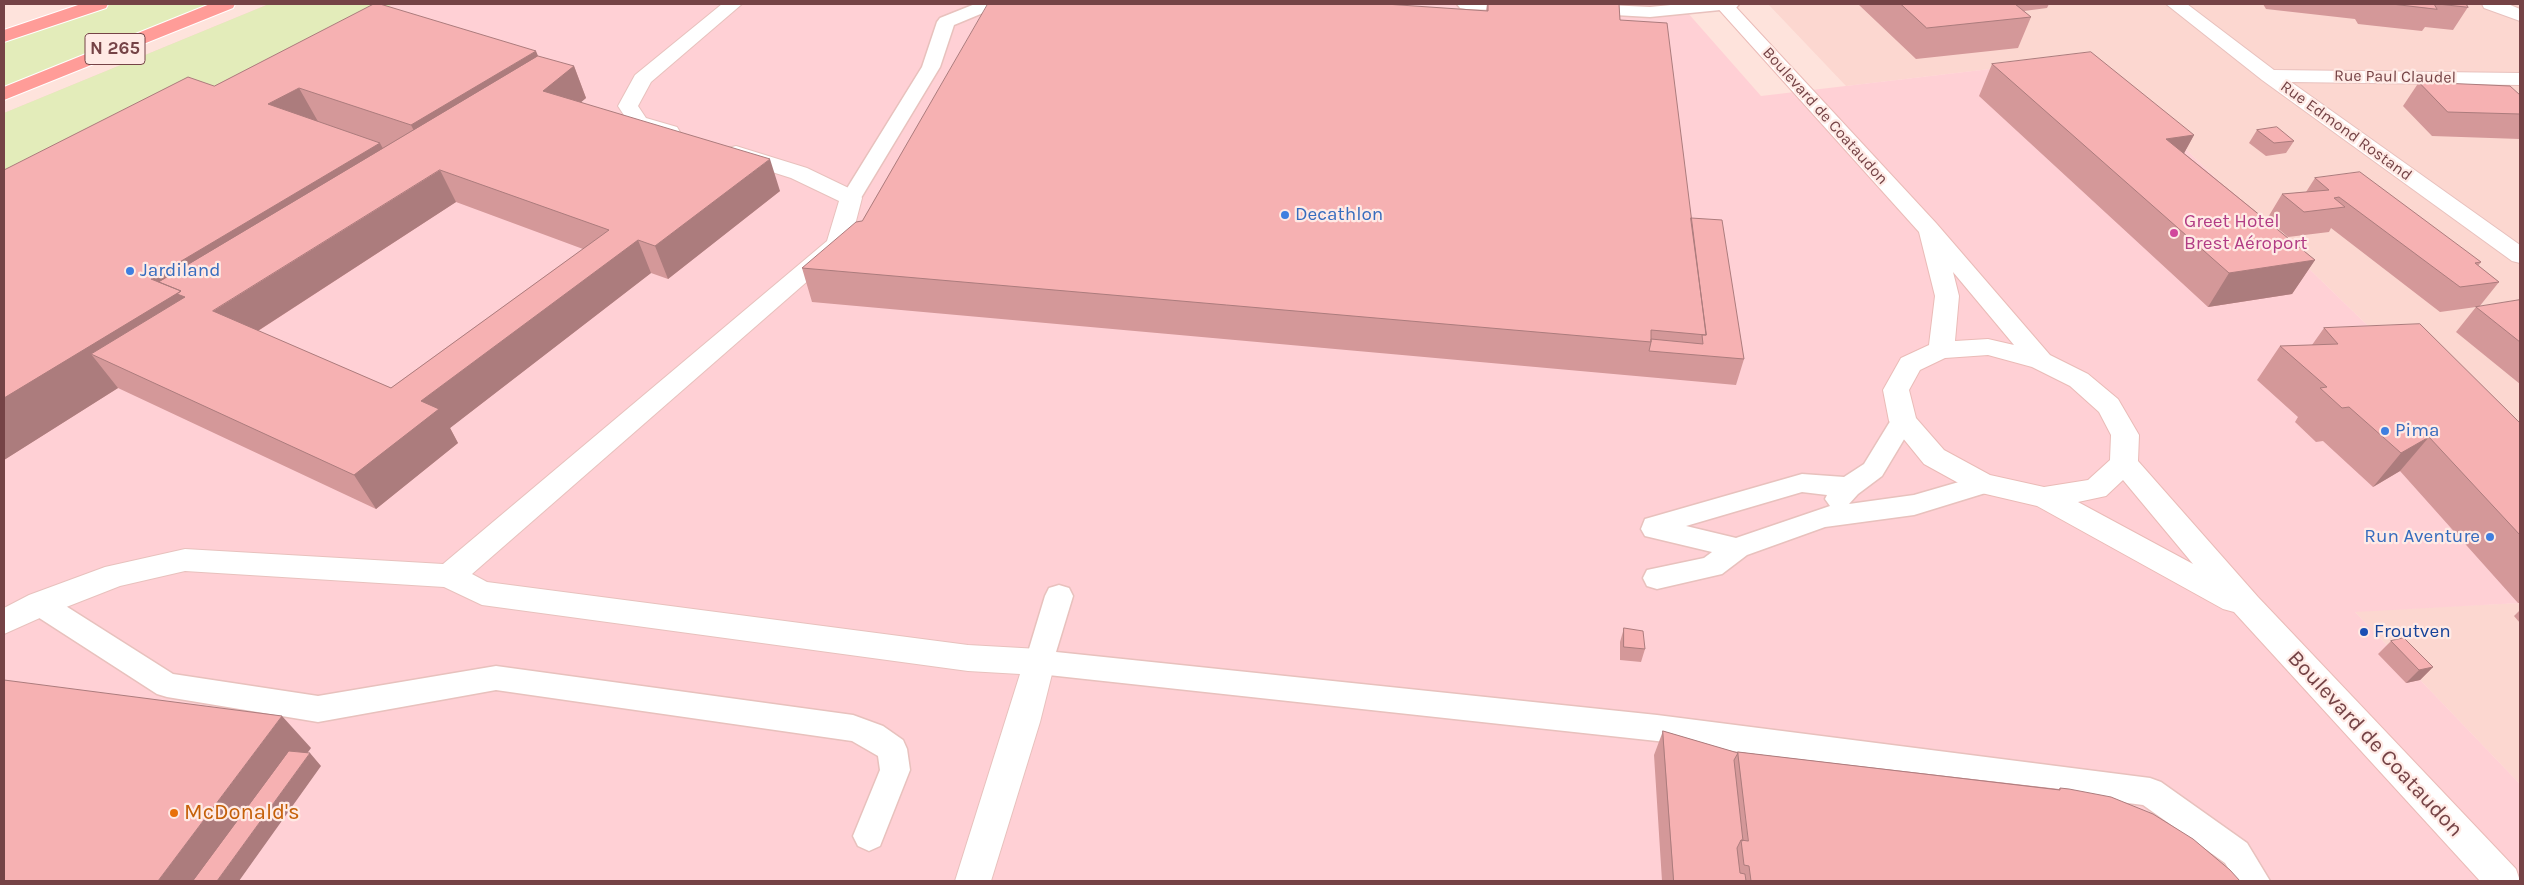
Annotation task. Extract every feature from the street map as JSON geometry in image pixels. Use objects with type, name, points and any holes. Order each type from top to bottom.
[{"type":"highway","name":"N 265","points":[[4,36],[99,4]]},
{"type":"highway","name":"N 265","points":[[4,94],[226,4]]},
{"type":"street","points":[[685,137],[638,122],[628,106],[642,79],[733,4]]},
{"type":"street","name":"Boulevard de Coataudon","points":[[1726,4],[1928,228],[2041,361]]},
{"type":"street","name":"Rue Edmond Rostand","points":[[2174,4],[2269,76],[2520,256]]},
{"type":"street","points":[[2491,4],[2520,15]]},
{"type":"street","name":"Rue Paul Claudel","points":[[2269,76],[2520,79]]},
{"type":"street","points":[[450,576],[838,244],[852,198],[799,173],[714,146]]},
{"type":"street","name":"Boulevard de Coataudon","points":[[1928,228],[1947,296],[1941,350]]},
{"type":"street","points":[[1988,347],[2041,361],[2079,380],[2109,406],[2125,435],[2124,463],[2096,490],[2044,497],[1983,484],[1934,456],[1903,421],[1896,390],[1910,364],[1941,350],[1988,347]]},
{"type":"street","name":"Boulevard de Coataudon","points":[[2124,463],[2247,606],[2503,881]]},
{"type":"street","name":"Boulevard de Coataudon","points":[[2044,497],[2247,606]]},
{"type":"street","points":[[4,622],[40,604],[116,575],[185,560],[450,576],[482,593],[968,658],[1039,662],[1023,722],[973,881]]},
{"type":"lane","points":[[852,198],[930,67],[946,22],[989,4]]},
{"type":"lane","points":[[1466,4],[1538,7]]},
{"type":"lane","points":[[1566,8],[1650,12],[1726,4]]},
{"type":"lane","points":[[1823,517],[1849,487],[1873,470],[1903,421]]},
{"type":"lane","points":[[1737,548],[1654,527],[1802,483],[1849,487]]},
{"type":"lane","points":[[1657,578],[1712,567],[1737,548],[1823,517],[1914,504],[1952,495],[1983,484]]},
{"type":"lane","points":[[1059,596],[1039,662],[1656,728],[2150,792],[2236,853],[2254,881]]},
{"type":"lane","points":[[40,604],[167,684],[318,709],[496,678],[853,728],[872,735],[892,749],[895,770],[869,836]]},
{"type":"shaded area","points":[[269,4],[1680,4],[1761,96],[2083,58],[2164,128],[2364,322],[2520,461],[2520,603],[2355,612],[2520,784],[2520,881],[4,881],[4,113]]},
{"type":"shaded area","points":[[1768,4],[2520,4],[2520,461],[2364,322],[2164,128],[2083,58],[1846,86]]},
{"type":"shaded area","points":[[2520,603],[2520,784],[2354,611]]},
{"type":"green space","points":[[99,4],[226,4],[4,94],[4,36]]},
{"type":"green space","points":[[269,4],[393,4],[4,206],[4,113]]},
{"type":"building","name":"Jardiland","points":[[374,4],[380,4],[536,51],[411,125],[299,88],[268,104],[380,143],[151,279],[181,291],[4,398],[4,170],[188,77],[214,86]]},
{"type":"building","name":"Decathlon","points":[[988,4],[1385,4],[1488,11],[1488,4],[1619,4],[1620,20],[1667,23],[1706,335],[1651,330],[1651,342],[802,268],[856,222],[862,221]]},
{"type":"building","points":[[1901,4],[2015,4],[2031,17],[1927,28]]},
{"type":"building","points":[[2392,4],[2434,4],[2437,9]]},
{"type":"building","points":[[2438,4],[2466,4],[2468,7]]},
{"type":"building","points":[[2091,52],[2194,135],[2166,139],[2315,260],[2229,273],[1992,64]]},
{"type":"building","points":[[538,56],[574,66],[543,91],[770,159],[655,246],[638,240],[421,401],[439,409],[354,475],[91,354],[185,297],[177,294],[181,291],[159,282]],"holes":[[[440,170],[609,230],[391,388],[213,311]]]},
{"type":"building","points":[[2419,82],[2510,86],[2520,95],[2520,114],[2448,112]]},
{"type":"building","points":[[2277,127],[2294,141],[2274,143],[2257,130]]},
{"type":"building","points":[[2360,172],[2481,262],[2475,263],[2499,282],[2460,287],[2339,197],[2334,198],[2345,207],[2304,212],[2282,194],[2329,190],[2315,178]]},
{"type":"building","points":[[1691,218],[1722,220],[1744,359],[1649,351],[1651,339],[1703,344],[1702,335],[1706,335]]},
{"type":"building","points":[[2520,300],[2520,342],[2476,307]]},
{"type":"building","points":[[2420,324],[2520,423],[2520,535],[2429,437],[2401,453],[2349,407],[2342,408],[2320,388],[2327,387],[2280,346],[2338,344],[2324,328]]},
{"type":"building","points":[[1624,628],[1643,631],[1645,649],[1624,647]]},
{"type":"building","points":[[2404,638],[2433,667],[2419,670],[2391,641]]},
{"type":"building","points":[[4,680],[282,716],[158,881],[4,881]]},
{"type":"building","points":[[1663,731],[1738,753],[1734,760],[1743,841],[1741,840],[1737,848],[1740,873],[1745,874],[1746,881],[1674,881]]},
{"type":"building","points":[[289,751],[310,753],[217,881],[193,881]]},
{"type":"building","points":[[1738,752],[2060,790],[2060,788],[2069,789],[2111,797],[2153,814],[2193,839],[2230,870],[2240,881],[1751,881],[1749,866],[1744,865],[1741,840],[1748,841]]},
{"type":"place","name":"Decathlon","points":[[1285,215]]},
{"type":"place","name":"Greet Hotel Brest Aéroport","points":[[2174,233]]},
{"type":"place","name":"Jardiland","points":[[130,271]]},
{"type":"place","name":"Pima","points":[[2385,431]]},
{"type":"place","name":"Run Aventure","points":[[2490,537]]},
{"type":"place","name":"Froutven","points":[[2364,632]]},
{"type":"place","name":"McDonald's","points":[[174,813]]}]
